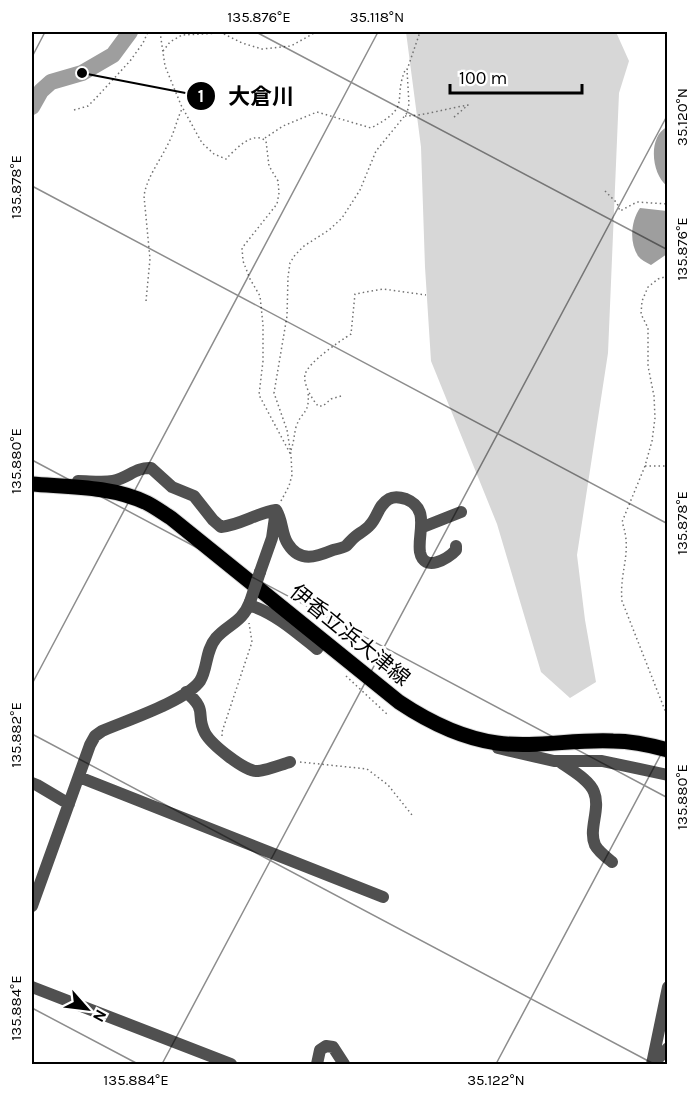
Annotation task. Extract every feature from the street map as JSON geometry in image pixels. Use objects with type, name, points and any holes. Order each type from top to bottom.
[{"type":"main road","name":"伊香立浜大津線","points":[[32,484],[107,490],[129,495],[148,503],[171,518],[417,714],[455,732],[498,743],[613,741],[668,750]]},
{"type":"street","points":[[72,487],[75,481],[111,481],[124,478],[137,469],[151,468],[172,487],[194,496],[213,520],[221,526],[229,526],[265,511],[276,510]]},
{"type":"street","points":[[276,510],[289,547],[305,557],[322,556],[345,546],[371,525],[383,502],[391,497],[410,500],[416,507],[423,527],[420,539],[420,552],[423,559],[429,563],[438,563],[450,557],[456,550],[456,546]]},
{"type":"street","points":[[32,906],[95,736],[153,710],[198,683],[203,675],[209,648],[217,637],[242,618],[249,606],[272,538],[276,510]]},
{"type":"street","points":[[423,527],[461,512]]},
{"type":"street","points":[[249,606],[263,609],[282,621],[317,649],[323,641]]},
{"type":"street","points":[[186,692],[196,700],[201,709],[205,733],[212,743],[247,770],[256,772],[290,762]]},
{"type":"street","points":[[498,743],[497,748],[559,761],[602,761],[668,775]]},
{"type":"street","points":[[559,761],[582,778],[594,792],[596,805],[593,824],[596,845],[612,862]]},
{"type":"street","points":[[78,777],[383,897]]},
{"type":"street","points":[[32,783],[69,804]]},
{"type":"street","points":[[32,987],[231,1065]]},
{"type":"street","points":[[653,1065],[668,987]]},
{"type":"street","points":[[317,1065],[320,1050],[326,1046],[333,1047],[344,1065]]},
{"type":"street","points":[[653,1065],[668,1048]]},
{"type":"path","points":[[74,110],[88,106],[95,99],[130,61],[148,32]]},
{"type":"path","points":[[160,32],[165,66],[183,108],[201,143],[214,154],[225,159],[248,139],[264,139],[283,126],[317,112],[371,128],[386,120],[396,112],[400,103],[402,79],[420,32]]},
{"type":"path","points":[[163,52],[170,42],[182,35],[222,33],[242,44],[262,49],[291,46],[316,32]]},
{"type":"path","points":[[276,510],[289,486],[292,475],[287,430],[274,393],[288,316],[290,263],[303,246],[329,230],[342,218],[360,190],[376,151],[405,116],[409,104],[408,64]]},
{"type":"path","points":[[405,116],[468,105],[453,118]]},
{"type":"path","points":[[146,301],[150,259],[144,196],[147,179],[158,165],[183,108]]},
{"type":"path","points":[[264,139],[269,166],[278,181],[279,194],[277,204],[242,248],[243,261],[260,296],[263,362],[259,395],[291,455]]},
{"type":"path","points":[[606,191],[620,211],[636,202],[668,204]]},
{"type":"path","points":[[668,276],[658,279],[648,288],[642,301],[641,314],[648,328],[648,366],[654,396],[655,418],[645,466],[622,522],[627,535],[627,551],[620,588],[622,601],[668,718]]},
{"type":"path","points":[[341,396],[331,399],[323,406],[318,406],[304,380],[305,373],[311,365],[351,334],[355,294],[383,289],[426,295]]},
{"type":"path","points":[[291,451],[295,441],[295,429],[309,405],[308,388]]},
{"type":"path","points":[[645,466],[668,466]]},
{"type":"path","points":[[223,740],[222,732],[252,642],[249,606]]},
{"type":"path","points":[[342,672],[388,715]]},
{"type":"path","points":[[290,762],[367,769],[388,785],[412,814]]},
{"type":"shaded area","points":[[406,32],[616,32],[629,61],[619,93],[608,353],[577,555],[596,682],[570,698],[541,672],[497,524],[431,361],[421,147]]},
{"type":"shaded area","points":[[667,127],[667,186],[655,164],[654,146],[661,132]]},
{"type":"shaded area","points":[[640,208],[667,211],[667,254],[651,265],[639,257],[633,244],[633,225]]},
{"type":"waterway","points":[[32,107],[41,91],[51,82],[82,73],[113,55],[130,32]]},
{"type":"place","name":"大倉川","points":[[82,73]]}]
